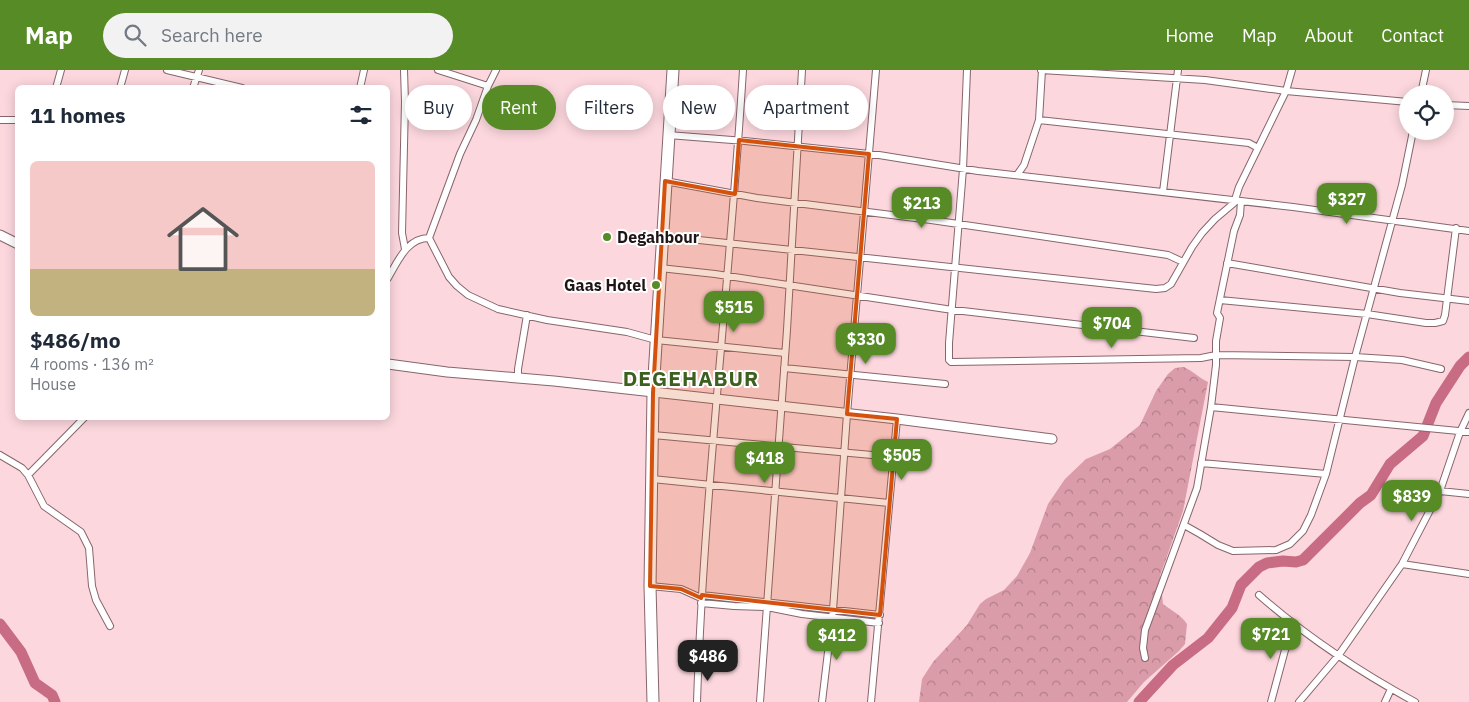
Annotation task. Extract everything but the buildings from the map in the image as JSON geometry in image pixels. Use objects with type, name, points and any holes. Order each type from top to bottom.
[{"type":"highway","points":[[653,702],[650,586],[653,393],[673,70]]},
{"type":"street","points":[[57,85],[61,70]]},
{"type":"street","points":[[121,85],[125,70]]},
{"type":"street","points":[[166,70],[198,73],[233,85]]},
{"type":"street","points":[[361,85],[364,70]]},
{"type":"street","points":[[404,70],[402,232],[405,249]]},
{"type":"street","points":[[488,85],[496,70]]},
{"type":"street","points":[[697,702],[701,598],[735,194],[743,70]]},
{"type":"street","points":[[760,702],[784,368],[802,70]]},
{"type":"street","points":[[822,702],[832,618],[850,375],[876,70]]},
{"type":"street","points":[[967,70],[949,360],[955,363],[1201,358],[1216,355],[1354,357],[1402,360],[1441,369]]},
{"type":"street","points":[[1017,175],[1024,165],[1039,120],[1041,70],[1205,80],[1286,91],[1399,101]]},
{"type":"street","points":[[1163,192],[1178,70]]},
{"type":"street","points":[[662,236],[1156,289],[1165,288],[1171,284],[1192,247],[1208,225],[1237,200],[1258,148],[1286,91],[1292,70]]},
{"type":"street","points":[[1423,85],[1426,70]]},
{"type":"street","points":[[443,71],[485,85]]},
{"type":"street","points":[[194,85],[198,73]]},
{"type":"street","points":[[482,103],[460,154],[429,238],[449,276],[457,286],[468,295],[498,309],[627,332],[656,340],[785,352]]},
{"type":"street","points":[[1454,105],[1469,106]]},
{"type":"street","points":[[0,120],[15,120]]},
{"type":"street","points":[[1039,120],[1249,144],[1258,148]]},
{"type":"street","points":[[668,135],[739,140],[869,154],[962,168],[1237,200],[1469,231]]},
{"type":"street","points":[[1184,526],[1233,552],[1276,550],[1290,544],[1303,531],[1326,474],[1354,357],[1402,185],[1411,140]]},
{"type":"street","points":[[665,181],[735,194],[1168,255],[1183,262]]},
{"type":"street","points":[[1145,658],[1143,648],[1145,630],[1197,488],[1211,407],[1220,318],[1217,312],[1234,231],[1240,215],[1237,200]]},
{"type":"street","points":[[1220,300],[1367,314],[1435,323],[1442,321],[1447,298],[1456,228]]},
{"type":"street","points":[[0,235],[15,242]]},
{"type":"street","points":[[390,275],[405,249],[422,238],[429,238]]},
{"type":"street","points":[[1227,263],[1374,288],[1469,301]]},
{"type":"street","points":[[660,268],[728,276],[951,309],[1194,338]]},
{"type":"street","points":[[518,378],[528,315]]},
{"type":"street","points":[[390,364],[447,372],[897,419],[1052,439]]},
{"type":"street","points":[[784,368],[945,384]]},
{"type":"street","points":[[1211,407],[1469,432]]},
{"type":"street","points":[[1299,702],[1338,656],[1402,564],[1440,491],[1460,432],[1469,413]]},
{"type":"street","points":[[871,702],[897,419]]},
{"type":"street","points":[[28,475],[82,420]]},
{"type":"street","points":[[653,434],[894,457]]},
{"type":"street","points":[[0,455],[22,468],[28,475],[44,506],[72,524],[86,539],[89,548],[92,586],[96,600],[110,626]]},
{"type":"street","points":[[1201,463],[1326,474]]},
{"type":"street","points":[[652,478],[889,503]]},
{"type":"street","points":[[1440,491],[1469,494]]},
{"type":"street","points":[[1402,564],[1469,574]]},
{"type":"street","points":[[650,586],[680,590],[701,598],[734,606],[767,604],[803,606],[880,615]]},
{"type":"street","points":[[1259,595],[1292,624],[1338,656],[1415,702]]},
{"type":"street","points":[[701,598],[735,598],[767,604],[802,614],[879,623]]},
{"type":"street","points":[[734,606],[735,598]]},
{"type":"street","points":[[802,614],[803,606]]},
{"type":"street","points":[[1271,702],[1292,624]]},
{"type":"street","points":[[1385,702],[1391,689]]},
{"type":"highlighted area","points":[[739,140],[869,154],[847,414],[897,419],[880,615],[702,595],[701,598],[681,589],[650,586],[653,393],[665,181],[735,194]]},
{"type":"green space","points":[[1184,367],[1208,382],[1183,511],[1160,576],[1163,604],[1187,624],[1185,644],[1144,682],[1127,702],[919,702],[922,679],[933,662],[967,625],[980,604],[1004,590],[1017,576],[1030,553],[1048,504],[1065,479],[1086,459],[1110,449],[1140,425],[1156,391],[1168,374],[1175,368]]},
{"type":"waterway","points":[[1139,702],[1173,665],[1208,638],[1232,608],[1241,585],[1259,567],[1267,563],[1303,560],[1360,503],[1371,495],[1390,464],[1423,436],[1436,403],[1460,366],[1469,357]]},
{"type":"waterway","points":[[0,624],[21,652],[35,683],[52,695],[55,702]]},
{"type":"place","name":"Degahbour","points":[[607,237]]},
{"type":"place","name":"Gaas Hotel","points":[[656,285]]},
{"type":"district","name":"DEGEHABUR","points":[[691,379]]}]
